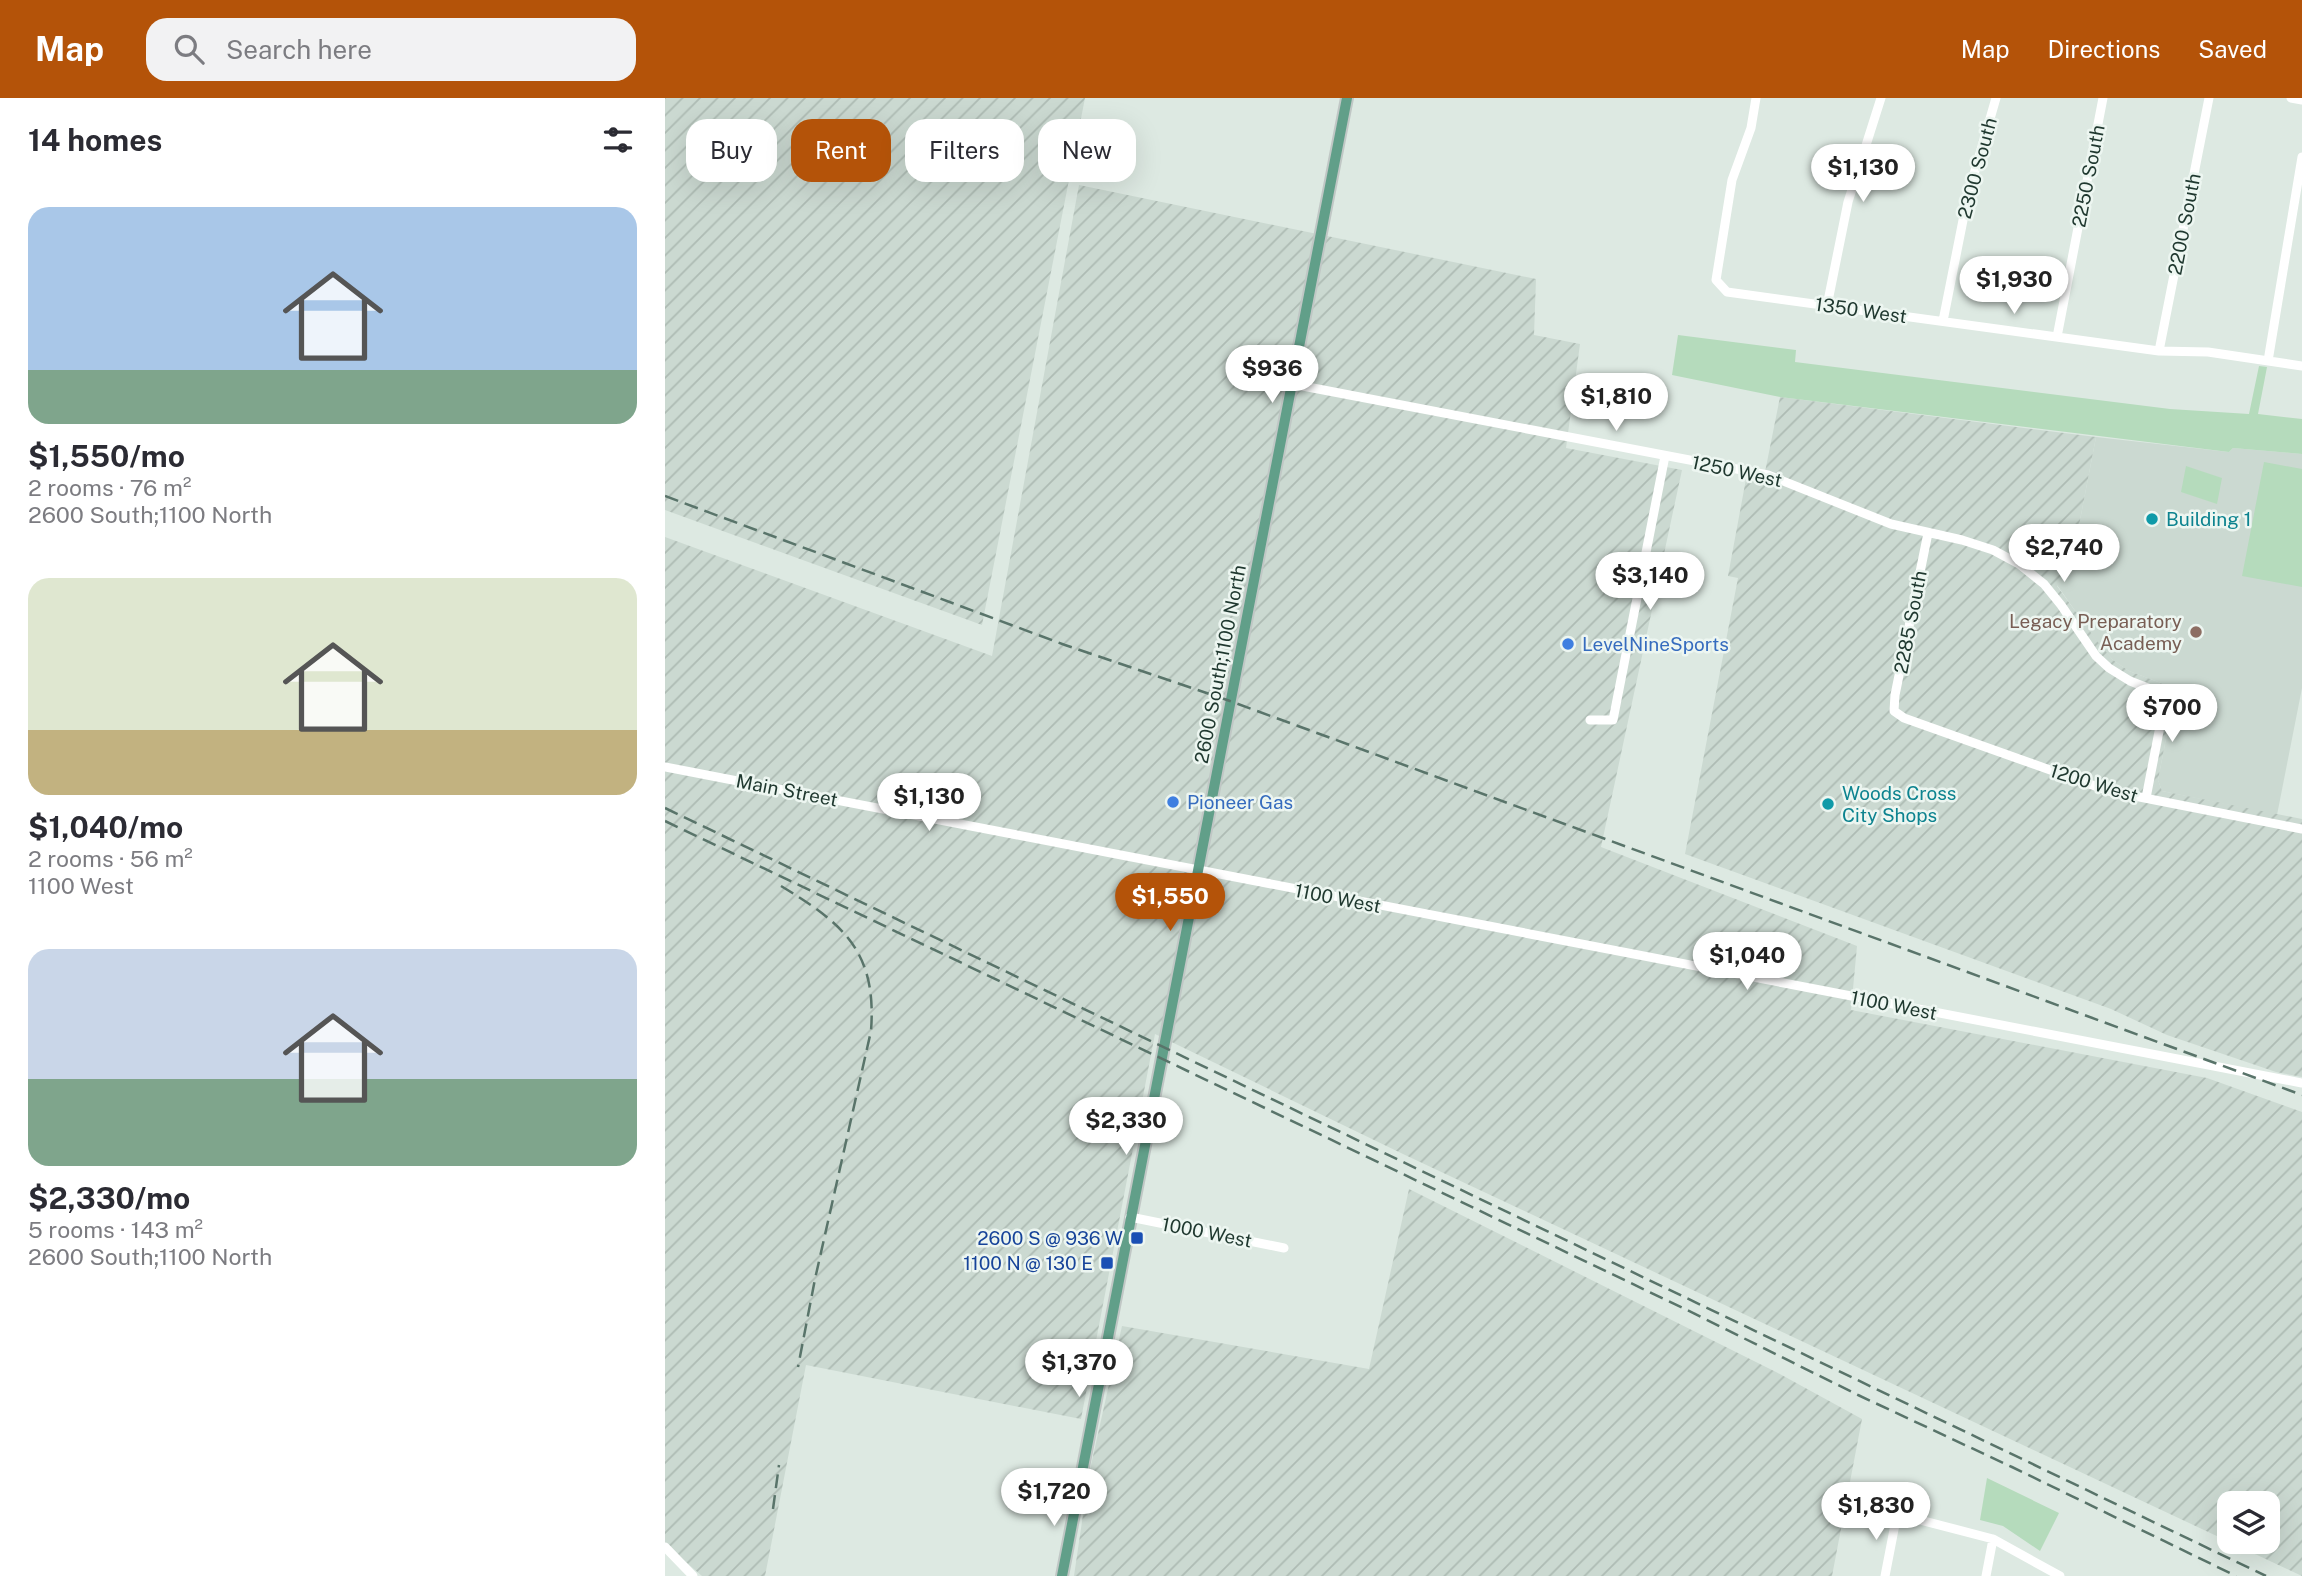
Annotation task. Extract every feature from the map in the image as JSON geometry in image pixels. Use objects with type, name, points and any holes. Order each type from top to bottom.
[{"type":"main road","name":"2600 South;1100 North","points":[[1062,1576],[1347,98]]},
{"type":"street","name":"1350 West","points":[[1756,98],[1751,128],[1732,180],[1716,280],[1727,292],[2159,351],[2208,352],[2302,366]]},
{"type":"street","points":[[1827,306],[1848,202],[1881,98]]},
{"type":"street","name":"2300 South","points":[[1943,321],[1968,195],[1996,98]]},
{"type":"street","name":"2250 South","points":[[2057,337],[2103,98]]},
{"type":"street","name":"2200 South","points":[[2159,351],[2209,98]]},
{"type":"street","points":[[2291,98],[2302,100]]},
{"type":"street","points":[[2268,361],[2302,157]]},
{"type":"street","name":"1250 West","points":[[1292,384],[1768,475],[1891,524],[1978,544],[2019,564],[2038,578],[2056,598],[2102,663],[2123,678],[2155,690],[2161,695],[2164,702],[2163,711],[2146,798]]},
{"type":"street","points":[[1590,720],[1613,720],[1665,456]]},
{"type":"street","name":"2285 South","points":[[1894,711],[1928,533]]},
{"type":"street","name":"1200 West","points":[[1894,711],[1904,718],[2096,787],[2302,829]]},
{"type":"street","name":"Main Street","points":[[665,766],[1198,870]]},
{"type":"street","name":"1100 West","points":[[1198,870],[2302,1083]]},
{"type":"street","name":"1000 West","points":[[1130,1217],[1284,1248]]},
{"type":"street","points":[[1885,1576],[1897,1514],[1993,1539],[2060,1576]]},
{"type":"street","points":[[1986,1576],[1993,1539]]},
{"type":"street","points":[[665,1547],[694,1576]]},
{"type":"shaded area","points":[[665,98],[1085,98],[1081,119],[1038,119],[1038,182],[1069,182],[982,625],[665,510]]},
{"type":"shaded area","points":[[1079,185],[1536,279],[1534,335],[1580,344],[1566,448],[1682,470],[1601,847],[1857,946],[1851,1010],[2207,1078],[2302,1112],[2302,1576],[2255,1554],[2280,1554],[2280,1491],[2217,1491],[2217,1536],[1403,1154],[1155,1034],[1081,1419],[806,1365],[765,1576],[702,1576],[665,1544],[665,537],[992,656]]},
{"type":"shaded area","points":[[1780,397],[2096,437],[2071,567],[2057,586],[2113,660],[2129,671],[2161,683],[2169,692],[2171,713],[2158,780],[2162,791],[2302,819],[2302,1077],[2276,1072],[2167,1035],[2111,1009],[1685,854],[1738,578],[1728,576],[1746,479],[1763,482]]},
{"type":"shaded area","name":"Legacy Preparatory Academy","points":[[2096,437],[2229,452],[2233,448],[2302,454],[2302,688],[2277,815],[2162,791],[2158,780],[2171,713],[2171,697],[2161,683],[2129,671],[2113,660],[2057,585],[2071,567]]},
{"type":"shaded area","points":[[1409,1189],[1776,1372],[1862,1419],[1832,1576],[1074,1576],[1089,1474],[1122,1326],[1369,1369]]},
{"type":"green space","points":[[1678,335],[1796,350],[1795,362],[2170,409],[2249,414],[2259,366],[2267,367],[2258,414],[2302,419],[2302,454],[2233,448],[2229,452],[1780,397],[1672,375]]},
{"type":"green space","points":[[2264,462],[2302,469],[2302,587],[2242,576]]},
{"type":"green space","points":[[2186,466],[2222,478],[2217,504],[2181,492]]},
{"type":"green space","points":[[1987,1478],[2059,1513],[2040,1551],[2003,1526],[1980,1520]]},
{"type":"railway","points":[[665,496],[1065,645],[1230,701],[2302,1095]]},
{"type":"railway","points":[[665,808],[2266,1576]]},
{"type":"railway","points":[[665,821],[2236,1576]]},
{"type":"railway","points":[[781,886],[822,914],[852,943],[862,960],[871,1004],[871,1031],[798,1367]]},
{"type":"railway","points":[[773,1509],[779,1465]]},
{"type":"place","name":"Building 1","points":[[2152,519]]},
{"type":"place","name":"Legacy Preparatory Academy","points":[[2196,632]]},
{"type":"place","name":"LevelNineSports","points":[[1568,644]]},
{"type":"place","name":"Pioneer Gas","points":[[1173,802]]},
{"type":"place","name":"Woods Cross City Shops","points":[[1828,804]]},
{"type":"place","name":"2600 S @ 936 W","points":[[1137,1238]]},
{"type":"place","name":"1100 N @ 130 E","points":[[1107,1263]]}]
